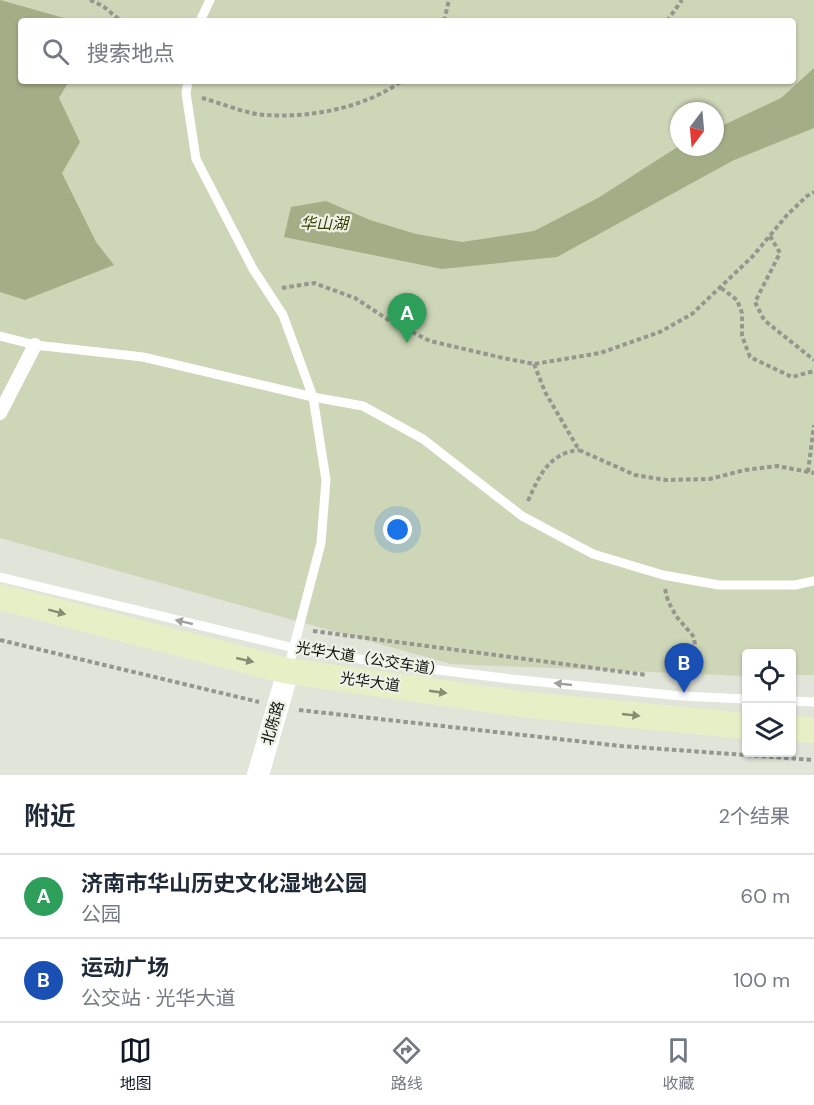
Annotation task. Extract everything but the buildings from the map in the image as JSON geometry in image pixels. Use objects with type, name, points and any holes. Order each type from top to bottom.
[{"type":"main road","name":"光华大道","points":[[0,597],[291,659],[529,705],[742,726]]},
{"type":"main road","points":[[796,729],[814,730]]},
{"type":"street","points":[[0,413],[34,345]]},
{"type":"street","name":"北陈路","points":[[258,775],[291,659]]},
{"type":"lane","points":[[201,18],[210,0]]},
{"type":"lane","points":[[188,84],[186,93],[196,159],[253,269],[282,315],[313,397],[326,480],[321,543],[291,659]]},
{"type":"lane","points":[[0,336],[34,345],[143,357],[313,397],[363,406],[423,439],[522,516],[593,554],[663,575],[719,585],[795,585],[814,581]]},
{"type":"lane","name":"光华大道（公交车道）","points":[[0,577],[291,659],[390,664],[681,696],[742,699]]},
{"type":"lane","points":[[796,701],[814,702]]},
{"type":"path","points":[[90,0],[103,6],[117,18]]},
{"type":"path","points":[[445,18],[449,0]]},
{"type":"path","points":[[669,18],[682,0]]},
{"type":"path","points":[[186,93],[263,115],[320,113],[384,94],[398,84]]},
{"type":"path","points":[[266,290],[314,283],[355,298],[390,321],[430,341],[534,364],[600,353],[660,332],[692,314],[753,256],[787,215],[814,192]]},
{"type":"path","points":[[770,236],[780,253],[755,302],[764,320],[814,360]]},
{"type":"path","points":[[721,288],[737,300],[742,313],[742,336],[750,357],[792,377],[814,371]]},
{"type":"path","points":[[534,364],[546,392],[579,450]]},
{"type":"path","points":[[808,472],[814,425]]},
{"type":"path","points":[[522,516],[538,478],[549,464],[566,451],[579,450],[635,475],[666,480],[710,479],[745,470],[777,466],[814,473]]},
{"type":"path","points":[[663,575],[668,601],[676,616],[694,637],[696,654],[683,678]]},
{"type":"path","points":[[299,629],[652,676]]},
{"type":"path","points":[[0,640],[278,707],[621,746],[814,760]]},
{"type":"path","points":[[673,678],[693,679]]},
{"type":"shaded area","points":[[0,0],[814,0],[814,675],[796,675],[796,649],[742,649],[742,676],[451,664],[0,538]]},
{"type":"water","points":[[0,0],[64,18],[18,18],[18,84],[67,84],[59,98],[80,142],[62,173],[96,242],[114,265],[25,300],[0,292]]},
{"type":"water","name":"华山湖","points":[[814,68],[814,128],[734,160],[557,257],[442,269],[284,237],[291,207],[326,201],[370,220],[416,234],[462,242],[534,231],[598,198],[670,152],[670,156],[724,156],[724,125],[781,98]]},
{"type":"place","name":"济南市华山历史文化湿地公园","points":[[407,343]]},
{"type":"place","name":"运动广场","points":[[684,693]]}]
